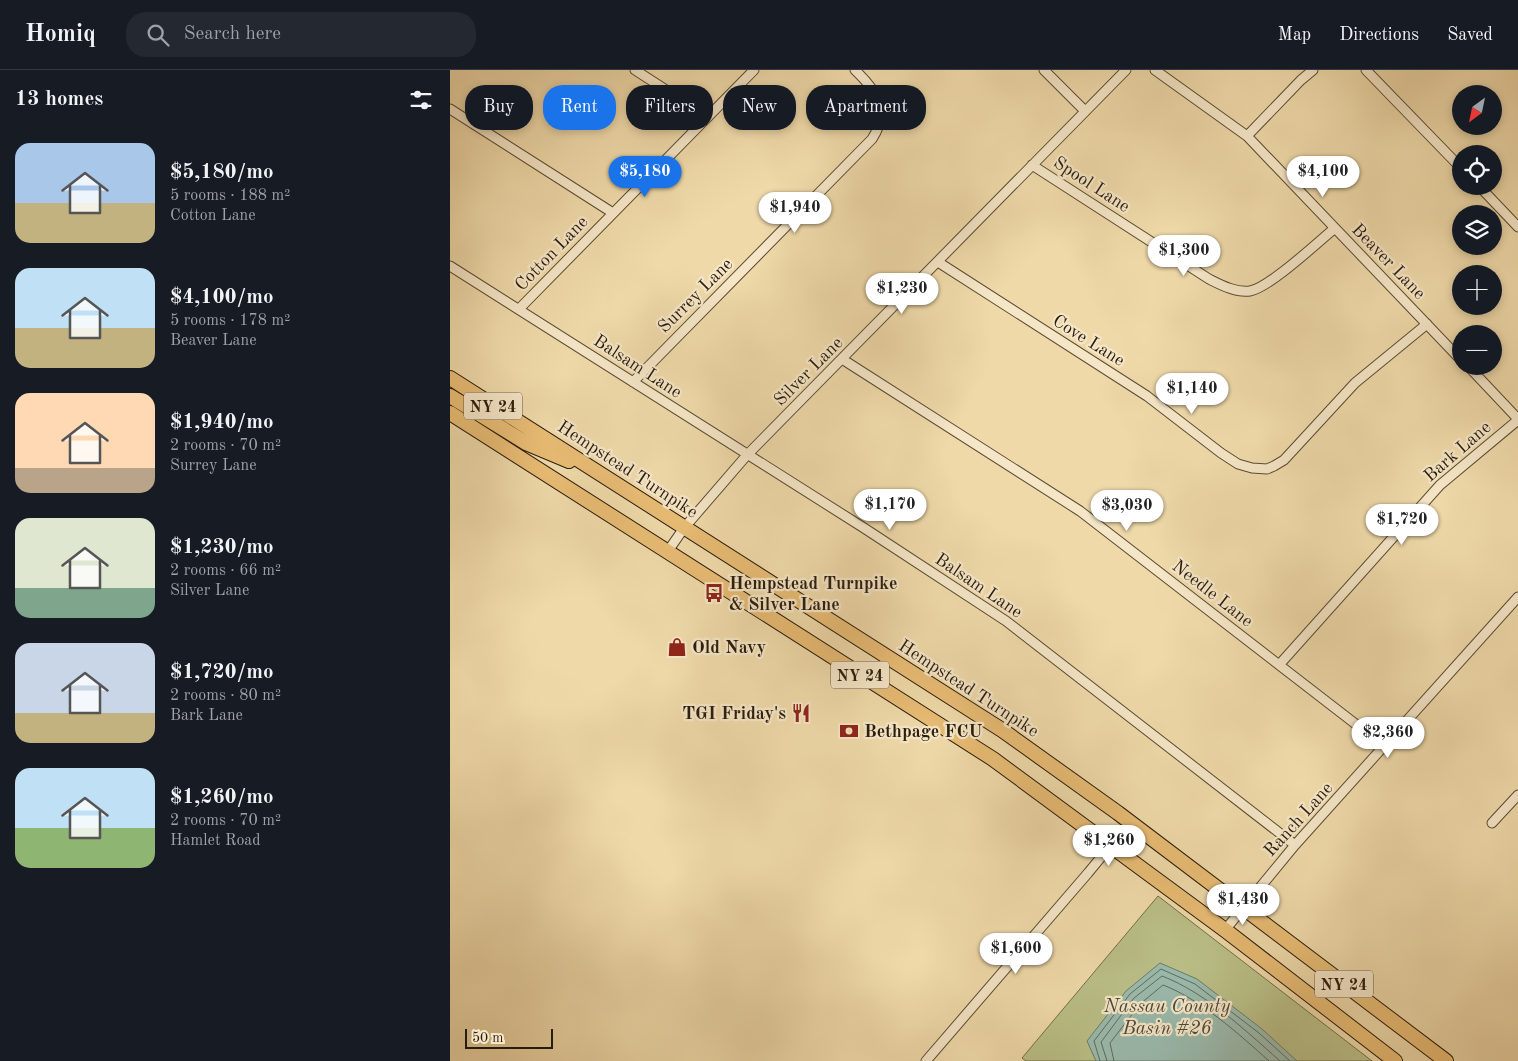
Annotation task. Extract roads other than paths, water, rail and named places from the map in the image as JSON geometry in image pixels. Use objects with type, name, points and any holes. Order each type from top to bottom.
[{"type":"main road","name":"Hempstead Turnpike","points":[[450,378],[1002,730],[1130,822],[1446,1061]]},
{"type":"main road","points":[[450,396],[526,443],[593,469]]},
{"type":"main road","name":"NY 24","points":[[450,413],[993,759],[1225,930],[1395,1061]]},
{"type":"street","points":[[635,70],[658,85]]},
{"type":"street","name":"Cotton Lane","points":[[713,112],[754,70]]},
{"type":"street","name":"Surrey Lane","points":[[633,382],[872,139],[878,130],[881,117],[880,104],[872,86],[855,70]]},
{"type":"street","points":[[1044,70],[1085,111]]},
{"type":"street","name":"Silver Lane","points":[[668,551],[684,528],[747,455],[1126,70]]},
{"type":"street","name":"Beaver Lane","points":[[1156,70],[1246,136],[1452,350]]},
{"type":"street","points":[[1246,136],[1313,70]]},
{"type":"street","points":[[1366,70],[1452,159]]},
{"type":"street","points":[[450,109],[613,213]]},
{"type":"street","name":"Cotton Lane","points":[[519,310],[695,130]]},
{"type":"street","name":"Spool Lane","points":[[1032,165],[1209,279],[1232,289],[1250,291],[1266,285],[1335,228]]},
{"type":"street","points":[[1488,195],[1518,227]]},
{"type":"street","name":"Cove Lane","points":[[938,262],[1147,396],[1221,453],[1238,464],[1252,468],[1266,469],[1284,460],[1356,383],[1427,324]]},
{"type":"street","name":"Balsam Lane","points":[[450,266],[864,528],[1006,621],[1295,844]]},
{"type":"street","name":"Needle Lane","points":[[842,359],[1080,511],[1384,746]]},
{"type":"street","points":[[1476,375],[1518,420]]},
{"type":"street","name":"Bark Lane","points":[[1279,665],[1440,485],[1518,420]]},
{"type":"street","name":"Ranch Lane","points":[[1225,930],[1295,844],[1518,597]]},
{"type":"street","points":[[1492,823],[1518,795]]},
{"type":"street","points":[[926,1061],[1130,822]]},
{"type":"water","name":"Nassau County Basin #26","points":[[1160,963],[1197,979],[1262,1029],[1297,1061],[1096,1061],[1087,1041],[1126,991]]},
{"type":"place","name":"Hempstead Turnpike & Silver Lane","points":[[714,593]]},
{"type":"place","name":"Old Navy","points":[[677,647]]},
{"type":"place","name":"TGI Friday's","points":[[801,713]]},
{"type":"place","name":"Bethpage FCU","points":[[849,731]]}]
